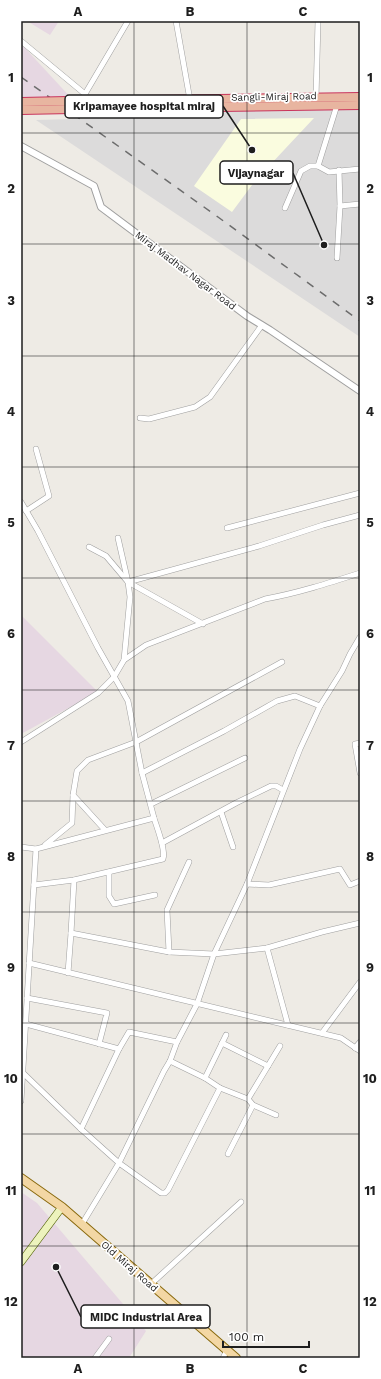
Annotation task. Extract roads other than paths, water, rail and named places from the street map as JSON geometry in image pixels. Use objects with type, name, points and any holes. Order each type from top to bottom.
[{"type":"highway","name":"Sangli-Miraj Road","points":[[21,110],[72,109],[85,102],[360,97]]},
{"type":"highway","name":"Sangli-Miraj Road","points":[[21,102],[67,101],[360,105]]},
{"type":"main road","name":"Old Miraj Road","points":[[21,1178],[62,1207],[236,1358]]},
{"type":"main road","points":[[21,1262],[62,1207]]},
{"type":"street","points":[[21,41],[85,102],[128,21]]},
{"type":"street","points":[[176,21],[190,100]]},
{"type":"street","points":[[316,98],[318,23],[323,21]]},
{"type":"street","points":[[318,166],[337,105]]},
{"type":"street","name":"Miraj Madhav Nagar Road","points":[[21,146],[94,186],[101,207],[247,316],[360,391]]},
{"type":"street","points":[[285,208],[301,171],[310,166],[318,166],[329,172],[360,168]]},
{"type":"street","points":[[337,258],[340,206],[339,170]]},
{"type":"street","points":[[340,206],[360,204]]},
{"type":"street","points":[[140,418],[149,419],[195,407],[210,397],[262,325]]},
{"type":"street","points":[[26,511],[49,496],[36,449]]},
{"type":"street","points":[[227,528],[360,493]]},
{"type":"street","points":[[21,502],[38,531],[98,648],[128,700],[142,773],[162,843],[164,856],[163,859],[74,880],[34,885]]},
{"type":"street","points":[[128,582],[259,546],[323,525],[360,515]]},
{"type":"street","points":[[118,538],[130,597],[124,660]]},
{"type":"street","points":[[89,547],[106,556],[128,582],[203,624]]},
{"type":"street","points":[[21,742],[98,693],[114,676],[124,660],[146,645],[265,599],[310,589],[360,573]]},
{"type":"street","points":[[82,1224],[120,1163],[170,1061],[177,1042],[197,1004],[214,954],[247,884],[283,790],[320,706],[342,671],[360,637]]},
{"type":"street","points":[[43,847],[72,823],[76,771],[88,760],[136,742],[282,662]]},
{"type":"street","points":[[142,773],[224,731],[277,700],[295,696],[320,706]]},
{"type":"street","points":[[360,742],[355,744],[360,773]]},
{"type":"street","points":[[151,804],[245,758]]},
{"type":"street","points":[[162,843],[271,786],[276,786],[283,790]]},
{"type":"street","points":[[73,795],[105,830]]},
{"type":"street","points":[[221,812],[233,847]]},
{"type":"street","points":[[21,847],[36,849],[154,818]]},
{"type":"street","points":[[21,1101],[36,849]]},
{"type":"street","points":[[168,952],[166,910],[189,862]]},
{"type":"street","points":[[247,884],[269,885],[340,869],[350,885],[360,881]]},
{"type":"street","points":[[109,872],[109,896],[114,904],[155,894]]},
{"type":"street","points":[[68,973],[74,880]]},
{"type":"street","points":[[71,933],[168,952],[214,954],[267,948],[360,923]]},
{"type":"street","points":[[267,948],[288,1025]]},
{"type":"street","points":[[29,963],[341,1038],[360,1051]]},
{"type":"street","points":[[322,1033],[360,982]]},
{"type":"street","points":[[27,998],[107,1013],[99,1044]]},
{"type":"street","points":[[26,1024],[119,1049]]},
{"type":"street","points":[[81,1129],[119,1049],[129,1032],[177,1042]]},
{"type":"street","points":[[205,1078],[226,1035]]},
{"type":"street","points":[[355,1048],[360,1042]]},
{"type":"street","points":[[222,1043],[268,1066]]},
{"type":"street","points":[[248,1099],[280,1046]]},
{"type":"street","points":[[170,1061],[205,1078],[220,1088],[248,1099],[253,1105],[276,1115]]},
{"type":"street","points":[[23,1073],[81,1129],[120,1163],[161,1193],[166,1193],[220,1088]]},
{"type":"street","points":[[228,1154],[253,1105]]},
{"type":"street","points":[[151,1284],[241,1202]]},
{"type":"street","points":[[95,1358],[109,1339]]},
{"type":"street","points":[[223,1358],[227,1350]]},
{"type":"railway","points":[[21,77],[218,217],[360,321]]},
{"type":"place","name":"Kripamayee hospital miraj","points":[[252,150]]},
{"type":"place","name":"Vijaynagar","points":[[324,245]]},
{"type":"place","name":"MIDC Industrial Area","points":[[56,1267]]}]
